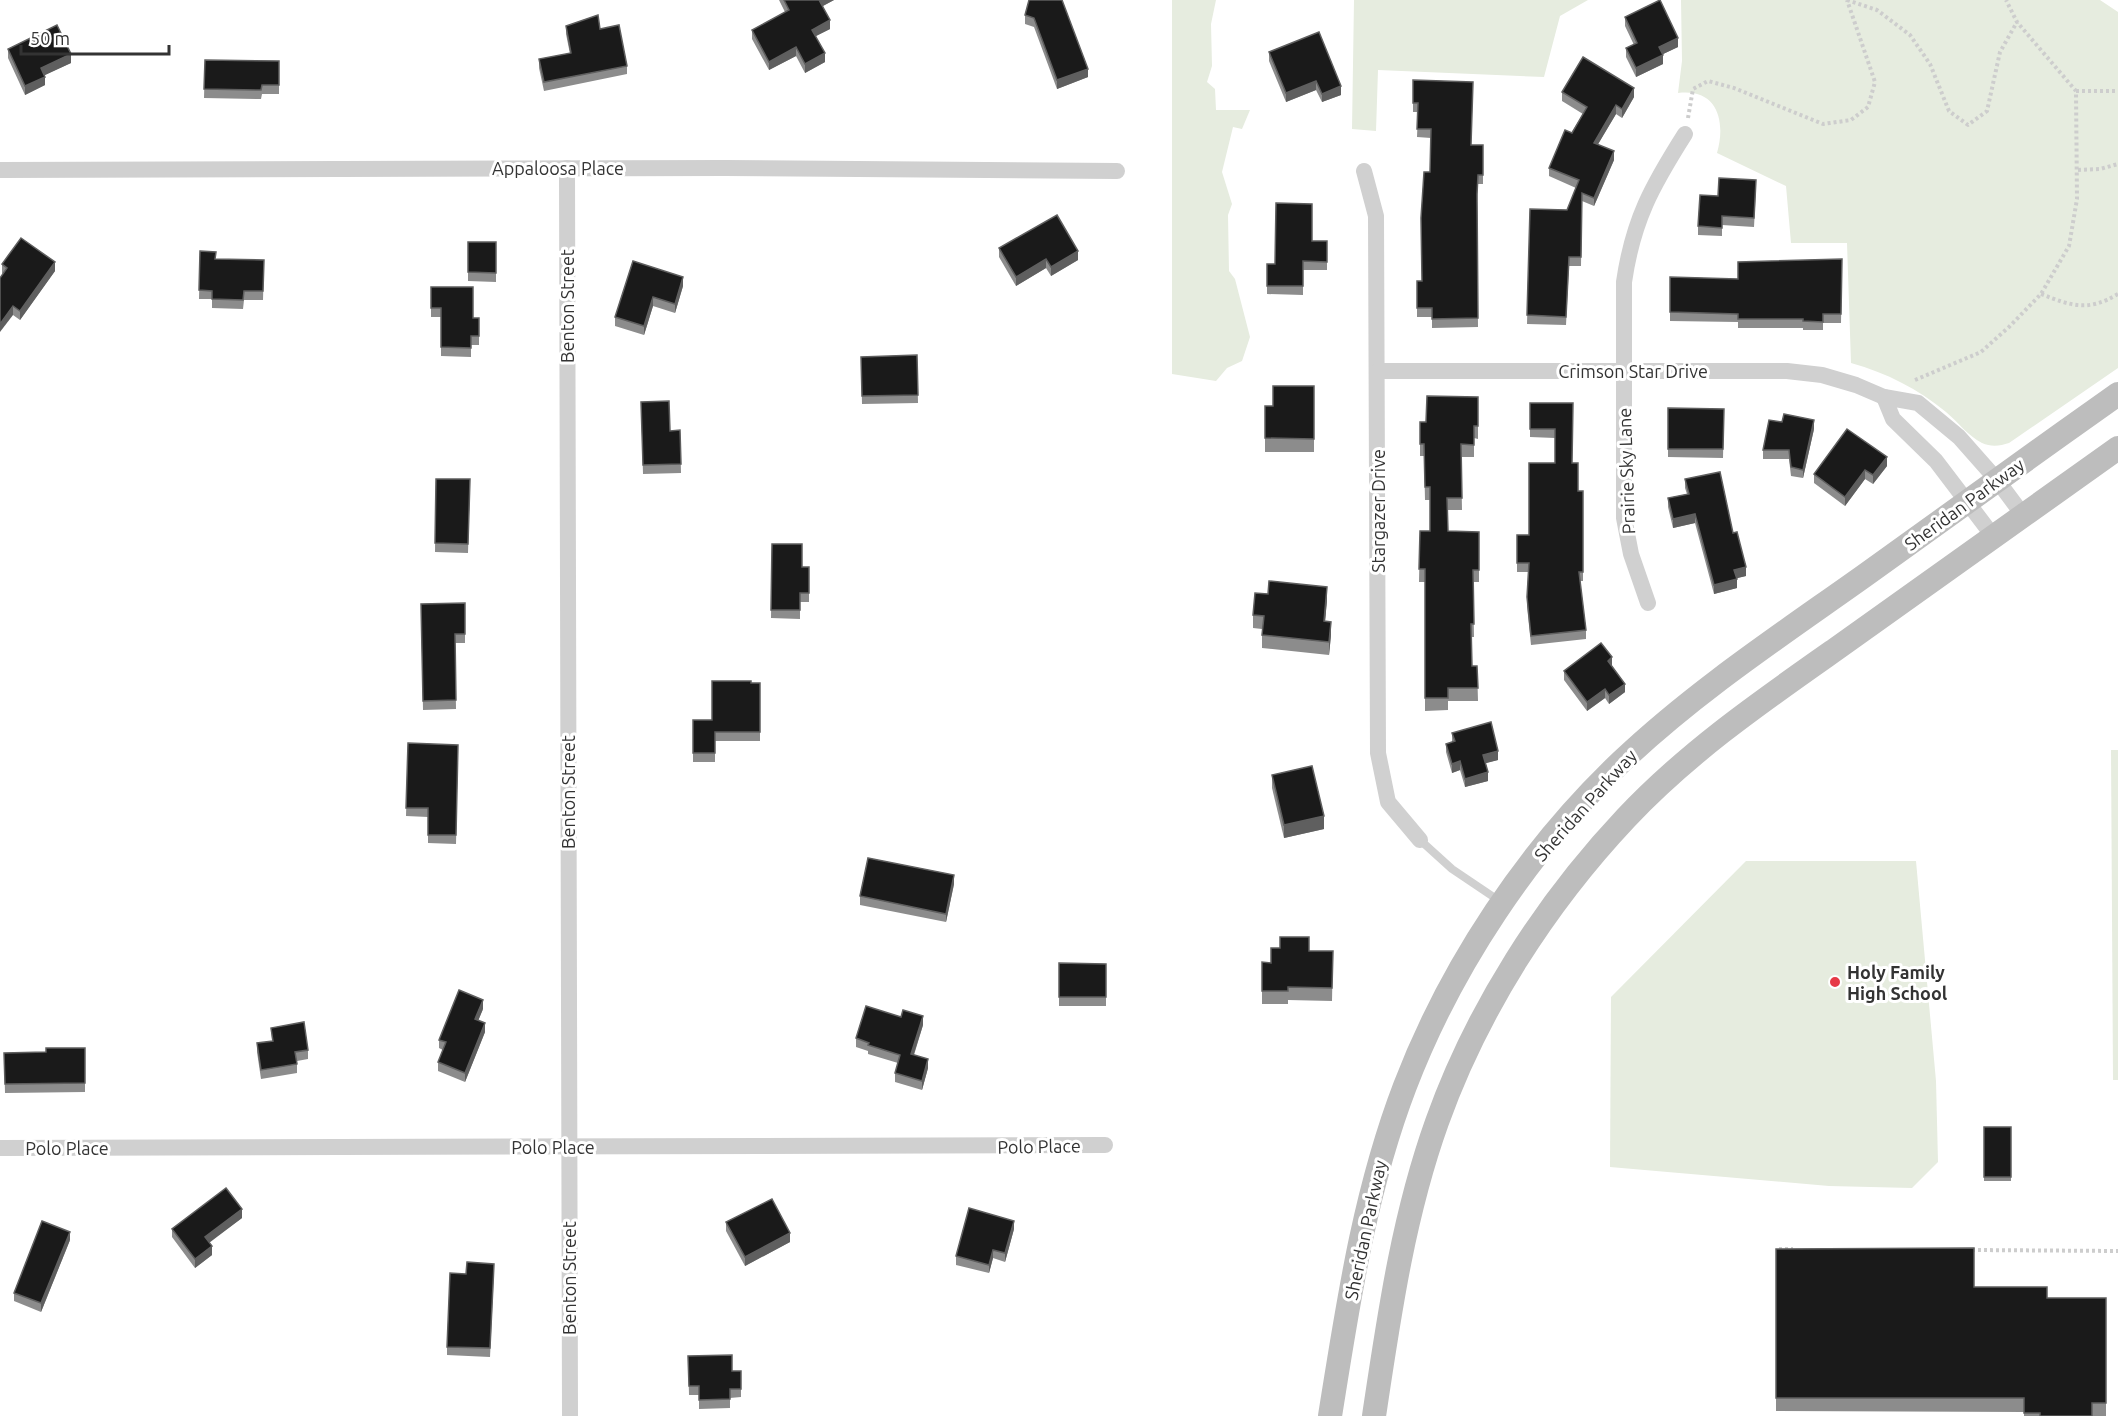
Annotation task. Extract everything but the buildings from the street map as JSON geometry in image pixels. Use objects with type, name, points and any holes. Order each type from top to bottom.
[{"type":"main road","name":"Sheridan Parkway","points":[[1330,1416],[1356,1261],[1382,1154],[1422,1047],[1451,988],[1503,903],[1549,842],[1593,791],[1674,715],[1728,673],[2118,394]]},
{"type":"main road","points":[[1374,1416],[1406,1225],[1437,1122],[1480,1023],[1546,917],[1579,874],[1625,819],[1698,750],[1774,692],[2118,448]]},
{"type":"street","name":"Prairie Sky Lane","points":[[1648,603],[1631,554],[1624,518],[1624,282],[1628,250],[1639,215],[1651,190],[1685,134]]},
{"type":"street","name":"Appaloosa Place","points":[[0,170],[567,168],[1117,171]]},
{"type":"street","name":"Benton Street","points":[[567,168],[570,1416]]},
{"type":"street","name":"Stargazer Drive","points":[[1364,171],[1376,216],[1378,753],[1388,802],[1420,840]]},
{"type":"street","name":"Crimson Star Drive","points":[[1378,371],[1787,371],[1822,375],[1856,385],[1884,397],[1918,403],[1959,437],[1997,480],[2023,515]]},
{"type":"street","points":[[1884,397],[1893,418],[1936,461],[1994,536]]},
{"type":"street","name":"Polo Place","points":[[0,1148],[1105,1145]]},
{"type":"lane","points":[[1420,840],[1452,868],[1503,903]]},
{"type":"path","points":[[1847,0],[1877,10],[1910,35],[1930,64],[1949,111],[1968,125],[1987,111],[2000,52],[2017,22]]},
{"type":"path","points":[[1685,134],[1693,89],[1708,81],[1734,88],[1823,124],[1851,120],[1868,107],[1875,82],[1847,0]]},
{"type":"path","points":[[1915,380],[1981,352],[2042,294],[2069,246],[2077,199],[2076,91],[2017,22],[2006,0]]},
{"type":"path","points":[[2076,91],[2118,91]]},
{"type":"path","points":[[2078,170],[2100,169],[2118,164]]},
{"type":"path","points":[[2042,294],[2072,306],[2088,306],[2105,302],[2118,294]]},
{"type":"path","points":[[1779,1249],[1803,1249]]},
{"type":"path","points":[[1966,1250],[2118,1251]]},
{"type":"shaded area","points":[[1172,0],[1216,0],[1211,24],[1212,66],[1207,82],[1215,89],[1216,110],[1250,110],[1242,129],[1233,127],[1222,172],[1232,204],[1228,215],[1229,271],[1235,279],[1250,337],[1242,361],[1227,368],[1216,381],[1172,374]]},
{"type":"shaded area","points":[[1354,0],[1588,0],[1560,16],[1544,77],[1378,70],[1376,131],[1352,129]]},
{"type":"shaded area","points":[[1681,0],[2100,0],[2118,12],[2118,368],[2009,443],[1996,446],[1977,440],[1946,412],[1913,389],[1851,363],[1847,243],[1791,243],[1786,186],[1717,153],[1720,130],[1716,110],[1702,96],[1678,93],[1682,61]]},
{"type":"shaded area","points":[[2111,750],[2118,750],[2118,1080],[2113,1080]]},
{"type":"shaded area","points":[[1746,861],[1916,861],[1936,1081],[1938,1162],[1912,1188],[1829,1186],[1610,1167],[1611,997]]},
{"type":"place","name":"Holy Family High School","points":[[1835,982]]}]
